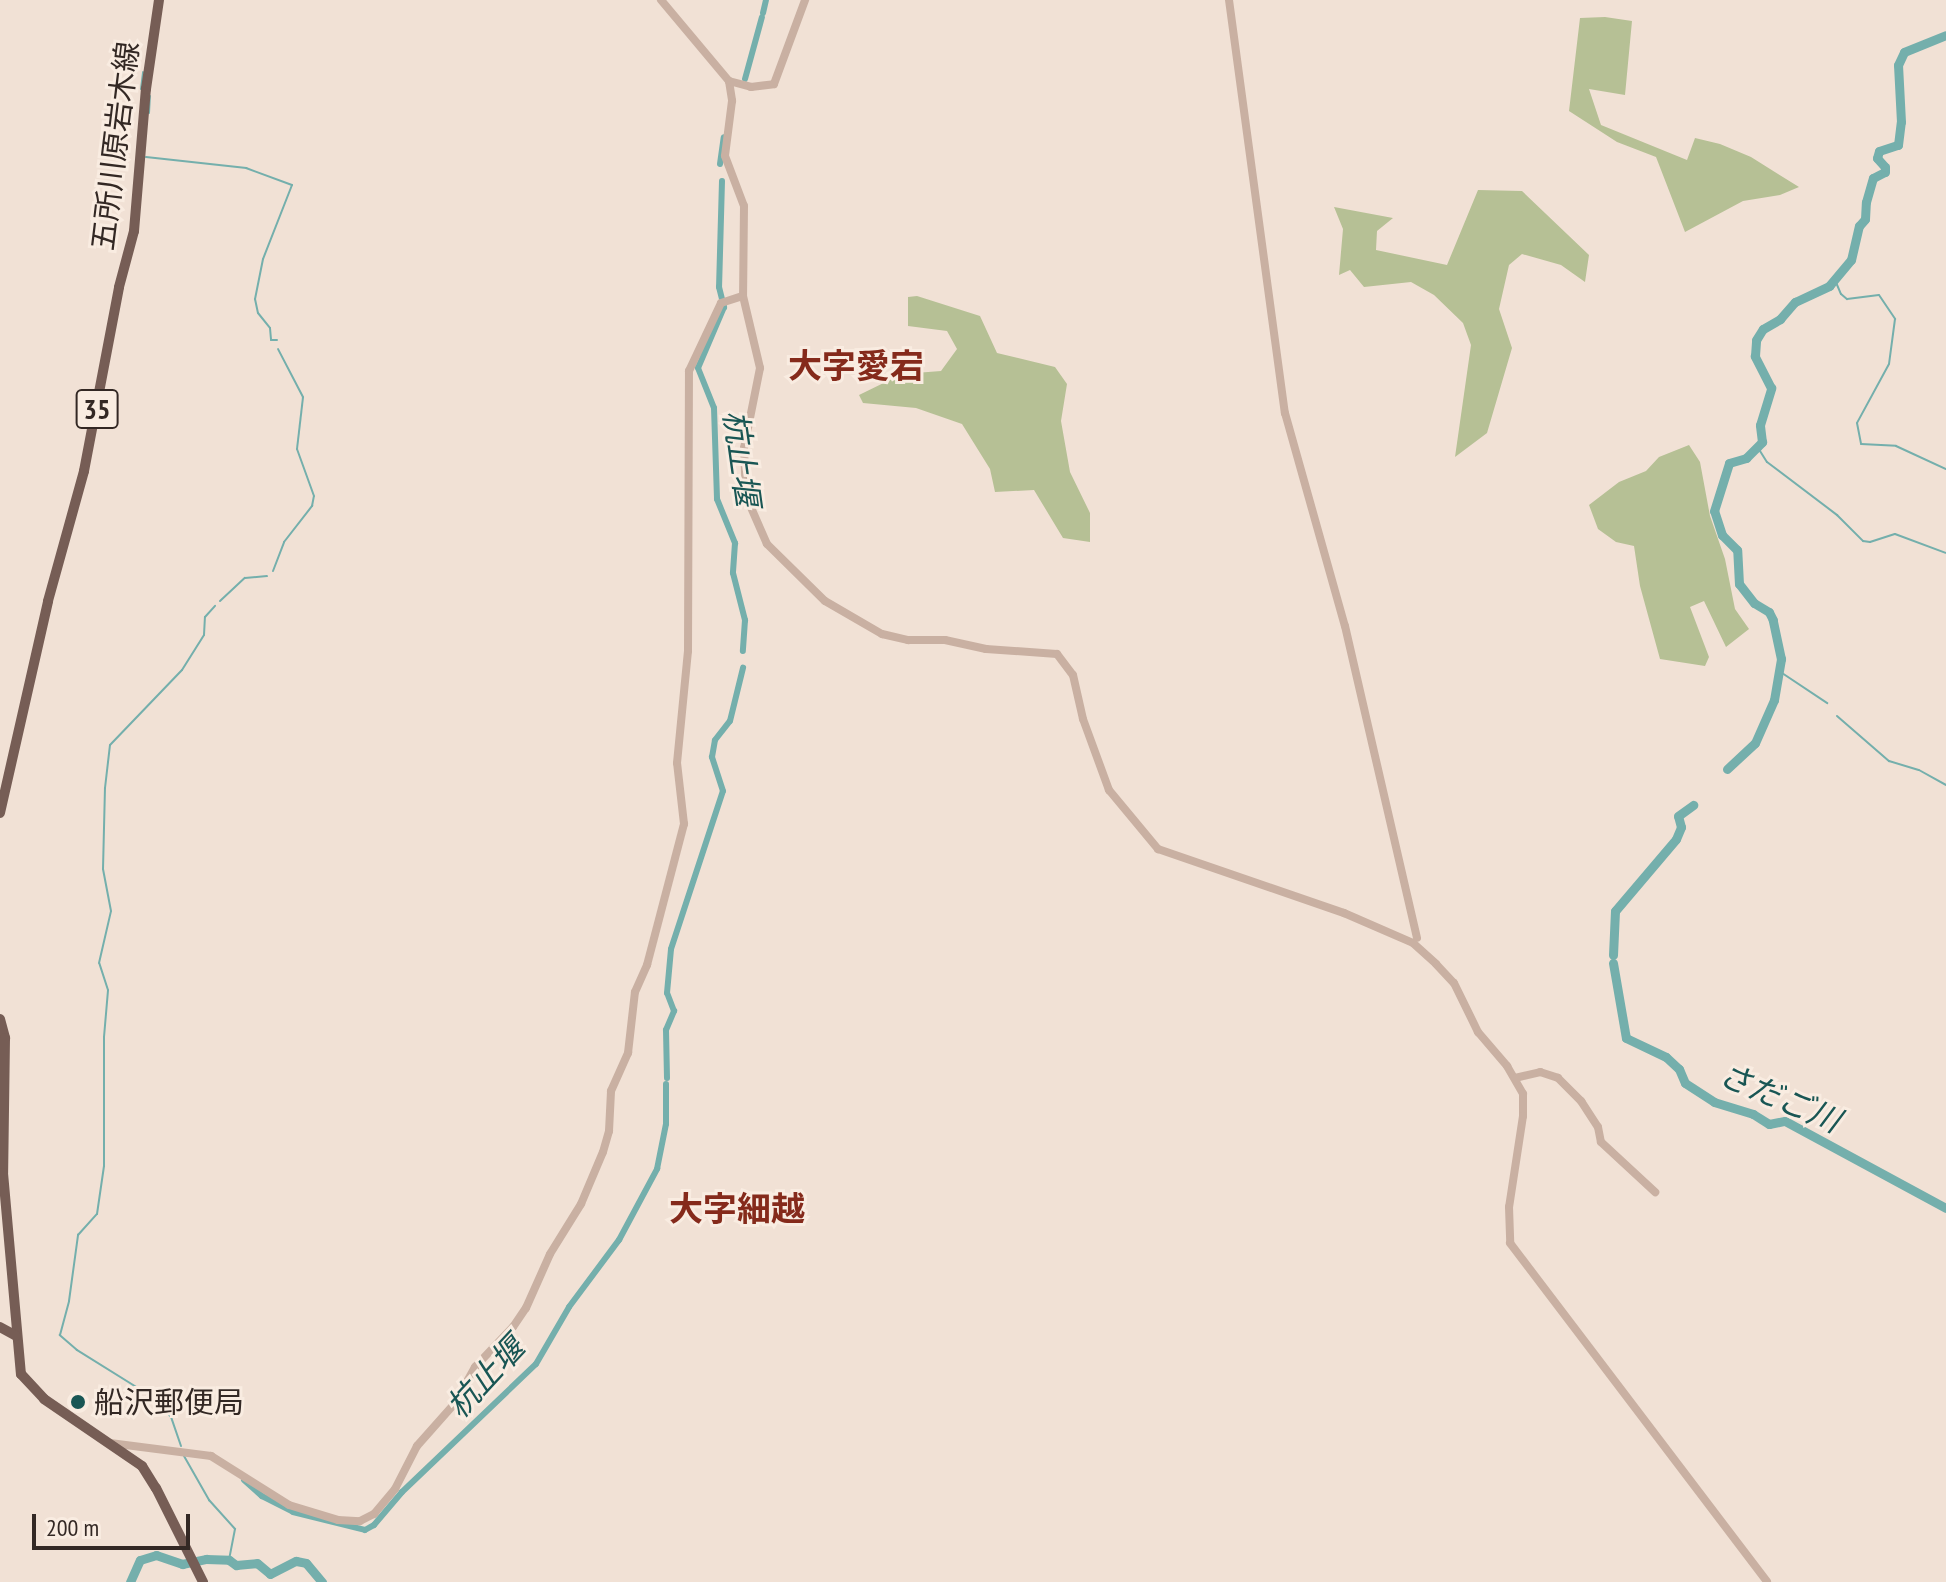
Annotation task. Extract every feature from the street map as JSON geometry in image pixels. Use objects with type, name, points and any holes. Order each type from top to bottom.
[{"type":"main road","name":"五所川原岩木線","points":[[0,813],[48,601],[84,471],[119,287],[134,231],[146,89],[159,0]]},
{"type":"main road","points":[[0,1019],[5,1038],[3,1173],[17,1306],[18,1364],[26,1382],[150,1476],[202,1580]]},
{"type":"main road","points":[[0,1327],[16,1336]]},
{"type":"street","points":[[661,0],[729,81],[732,101],[725,156],[744,206],[743,296],[760,368],[744,448],[746,496],[767,544],[825,601],[882,634],[908,640],[945,640],[986,649],[1057,654],[1073,675],[1083,719],[1109,790],[1158,849],[1210,864],[1259,886],[1344,913],[1413,943],[1454,983],[1478,1032],[1515,1078],[1523,1094],[1523,1116],[1509,1207],[1510,1243],[1767,1582]]},
{"type":"street","points":[[729,81],[761,88],[774,84],[805,0]]},
{"type":"street","points":[[1229,0],[1285,413],[1345,626],[1417,938]]},
{"type":"street","points":[[110,1443],[211,1456],[289,1505],[338,1520],[360,1521],[374,1514],[395,1489],[417,1446],[455,1403],[475,1367],[513,1327],[526,1308],[550,1254],[581,1204],[603,1152],[609,1131],[611,1091],[628,1053],[635,992],[647,965],[684,824],[677,763],[688,651],[689,371],[724,301],[743,296]]},
{"type":"street","points":[[1515,1078],[1540,1072],[1558,1078],[1581,1101],[1598,1127],[1601,1142],[1655,1192]]},
{"type":"green space","points":[[1605,17],[1632,21],[1625,95],[1589,89],[1601,125],[1687,160],[1695,138],[1720,144],[1751,157],[1799,187],[1780,195],[1743,201],[1685,232],[1656,157],[1617,142],[1569,111],[1580,18]]},
{"type":"green space","points":[[1478,190],[1522,191],[1589,255],[1585,282],[1561,265],[1522,254],[1509,265],[1499,309],[1512,348],[1487,433],[1455,457],[1471,345],[1463,323],[1434,295],[1411,282],[1364,287],[1350,270],[1339,275],[1343,229],[1334,207],[1393,218],[1377,231],[1376,250],[1447,265]]},
{"type":"green space","points":[[917,296],[980,316],[997,353],[1055,367],[1067,384],[1061,421],[1070,472],[1090,513],[1090,542],[1063,538],[1034,490],[995,492],[990,469],[962,424],[916,408],[863,403],[859,395],[902,374],[941,371],[957,349],[947,331],[908,326],[908,297]]},
{"type":"green space","points":[[1689,445],[1700,462],[1710,516],[1725,559],[1735,609],[1749,629],[1726,647],[1704,601],[1690,607],[1709,657],[1705,666],[1660,659],[1640,586],[1634,546],[1616,542],[1598,529],[1589,505],[1619,482],[1646,471],[1659,457]]},
{"type":"waterway","name":"杭止堰","points":[[763,13],[766,0]]},
{"type":"waterway","name":"杭止堰","points":[[745,79],[762,17]]},
{"type":"waterway","name":"さだご川","points":[[1727,769],[1755,743],[1774,700],[1781,659],[1773,620],[1769,612],[1754,603],[1739,584],[1737,550],[1722,535],[1714,511],[1729,463],[1746,458],[1762,442],[1760,425],[1771,388],[1755,356],[1756,340],[1763,329],[1780,319],[1795,302],[1829,286],[1851,260],[1859,226],[1865,219],[1873,178],[1885,172],[1885,167],[1877,158],[1879,151],[1898,145],[1901,122],[1898,65],[1904,52],[1946,35]]},
{"type":"waterway","points":[[141,89],[143,72]]},
{"type":"waterway","points":[[149,113],[150,96]]},
{"type":"waterway","name":"杭止堰","points":[[720,164],[724,137]]},
{"type":"waterway","points":[[146,157],[246,168],[292,185],[263,259],[255,299],[258,313],[270,328],[271,340],[277,340]]},
{"type":"waterway","name":"杭止堰","points":[[722,181],[719,287],[724,307],[698,368],[714,408],[717,499],[735,543],[733,573],[745,620],[743,651]]},
{"type":"waterway","points":[[1835,280],[1841,294],[1847,299],[1879,295],[1895,319],[1889,364],[1857,423],[1861,444],[1896,446],[1946,469]]},
{"type":"waterway","points":[[273,571],[284,542],[312,506],[314,496],[297,449],[303,397],[278,349]]},
{"type":"waterway","points":[[1762,442],[1760,451],[1767,462],[1837,515],[1863,541],[1870,542],[1895,534],[1946,553]]},
{"type":"waterway","points":[[220,601],[245,578],[267,576]]},
{"type":"waterway","points":[[181,1446],[171,1417],[154,1398],[77,1350],[60,1335],[69,1301],[78,1235],[97,1214],[104,1166],[104,1037],[108,990],[99,963],[111,911],[103,869],[105,788],[110,745],[182,670],[204,635],[205,617],[215,606]]},
{"type":"waterway","name":"杭止堰","points":[[667,1078],[666,1030],[674,1011],[667,993],[671,949],[723,791],[712,757],[715,740],[730,721],[743,668]]},
{"type":"waterway","points":[[1779,671],[1827,703]]},
{"type":"waterway","points":[[1837,716],[1889,761],[1919,770],[1946,785]]},
{"type":"waterway","name":"さだご川","points":[[1613,955],[1615,911],[1676,839],[1681,827],[1678,816],[1693,805]]},
{"type":"waterway","name":"さだご川","points":[[1613,963],[1626,1038],[1666,1057],[1679,1069],[1685,1083],[1714,1102],[1753,1114],[1769,1124],[1785,1121],[1946,1208]]},
{"type":"waterway","name":"杭止堰","points":[[244,1480],[262,1496],[293,1512],[365,1530],[374,1525],[402,1492],[536,1364],[569,1307],[619,1240],[657,1169],[666,1124],[666,1084]]},
{"type":"waterway","points":[[184,1456],[209,1500],[235,1529],[229,1560]]},
{"type":"waterway","points":[[130,1582],[140,1560],[156,1555],[182,1564],[206,1559],[229,1560],[236,1565],[257,1563],[270,1574],[296,1561],[306,1563],[322,1582]]},
{"type":"place","name":"船沢郵便局","points":[[78,1402]]},
{"type":"district","name":"大字愛宕","points":[[856,366]]},
{"type":"district","name":"大字細越","points":[[737,1209]]}]
